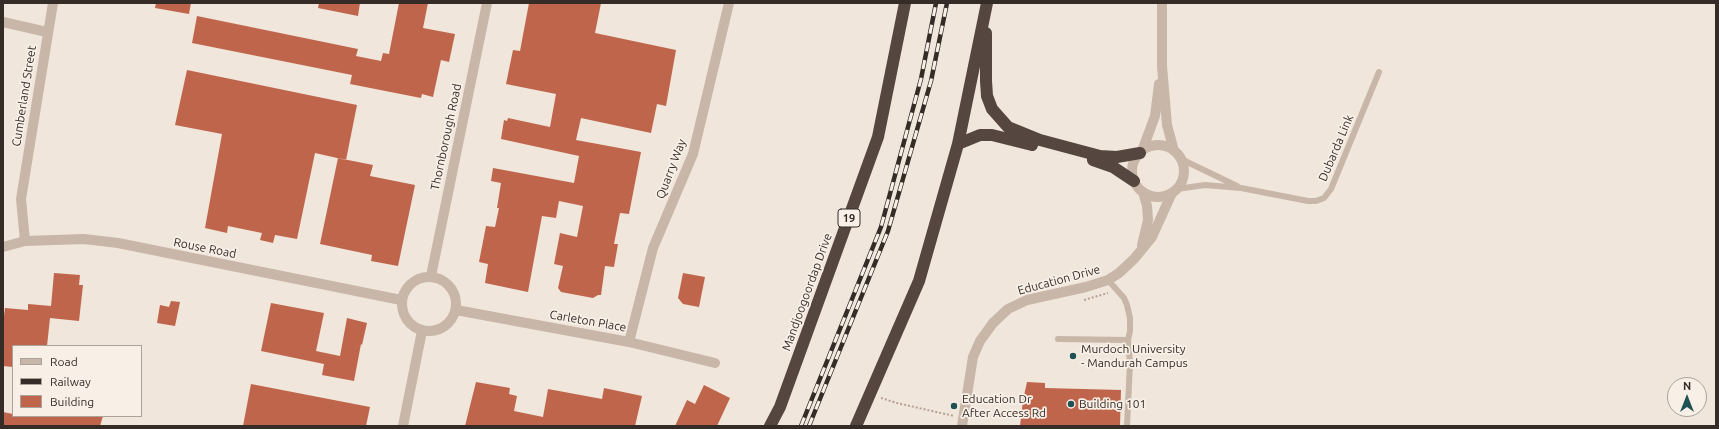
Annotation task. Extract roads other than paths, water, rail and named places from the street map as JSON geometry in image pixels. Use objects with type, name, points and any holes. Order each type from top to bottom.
[{"type":"highway","name":"Mandjoogoordap Drive","points":[[770,426],[780,407],[878,137],[905,3]]},
{"type":"highway","points":[[856,426],[919,281],[958,144],[987,8]]},
{"type":"highway","points":[[987,8],[986,89],[992,109],[1008,127],[1040,140],[1100,156],[1117,157],[1141,152]]},
{"type":"highway","points":[[958,144],[980,135],[992,135],[1102,163],[1113,167],[1134,181]]},
{"type":"street","name":"Cumberland Street","points":[[25,241],[21,199],[47,32],[53,3]]},
{"type":"street","name":"Thornborough Road","points":[[431,276],[487,3]]},
{"type":"street","name":"Quarry Way","points":[[629,342],[653,248],[693,154],[729,3]]},
{"type":"street","points":[[1143,192],[1157,197],[1175,191],[1182,183],[1184,175],[1184,167],[1181,159],[1174,150],[1167,125],[1162,66],[1162,3]]},
{"type":"street","points":[[3,22],[47,32]]},
{"type":"street","points":[[1141,251],[1148,220],[1147,206],[1143,192],[1134,181],[1132,174],[1133,166],[1141,152],[1154,116],[1162,66]]},
{"type":"street","points":[[1141,152],[1158,145],[1167,146],[1174,150]]},
{"type":"street","name":"Education Drive","points":[[962,426],[973,358],[980,341],[993,323],[1008,309],[1027,300],[1086,288],[1108,280],[1124,268],[1141,251],[1157,228],[1175,191]]},
{"type":"street","name":"Rouse Road","points":[[3,247],[25,241],[84,239],[118,243],[401,300]]},
{"type":"street","points":[[431,276],[443,280],[451,288],[456,298],[456,310],[452,320],[444,328],[433,332],[422,331],[413,327],[406,320],[402,310],[401,300],[407,288],[418,279],[431,276]]},
{"type":"street","name":"Carleton Place","points":[[456,310],[629,342],[714,363]]},
{"type":"street","points":[[402,426],[422,331]]},
{"type":"lane","name":"Dubarda Link","points":[[1175,191],[1205,185],[1242,188],[1308,202],[1324,198],[1331,189],[1379,72]]},
{"type":"lane","name":"Dubarda Link","points":[[1181,159],[1242,188]]},
{"type":"lane","points":[[1108,280],[1122,295],[1127,304],[1130,318],[1128,340],[1130,363],[1127,426]]},
{"type":"lane","points":[[1058,339],[1128,340]]},
{"type":"railway","points":[[801,426],[881,227],[921,79],[936,3]]},
{"type":"railway","points":[[809,426],[888,231],[931,81],[947,3]]},
{"type":"place","name":"Murdoch University - Mandurah Campus","points":[[1073,356]]},
{"type":"place","name":"Building 101","points":[[1071,404]]},
{"type":"place","name":"Education Dr After Access Rd","points":[[954,406]]}]
